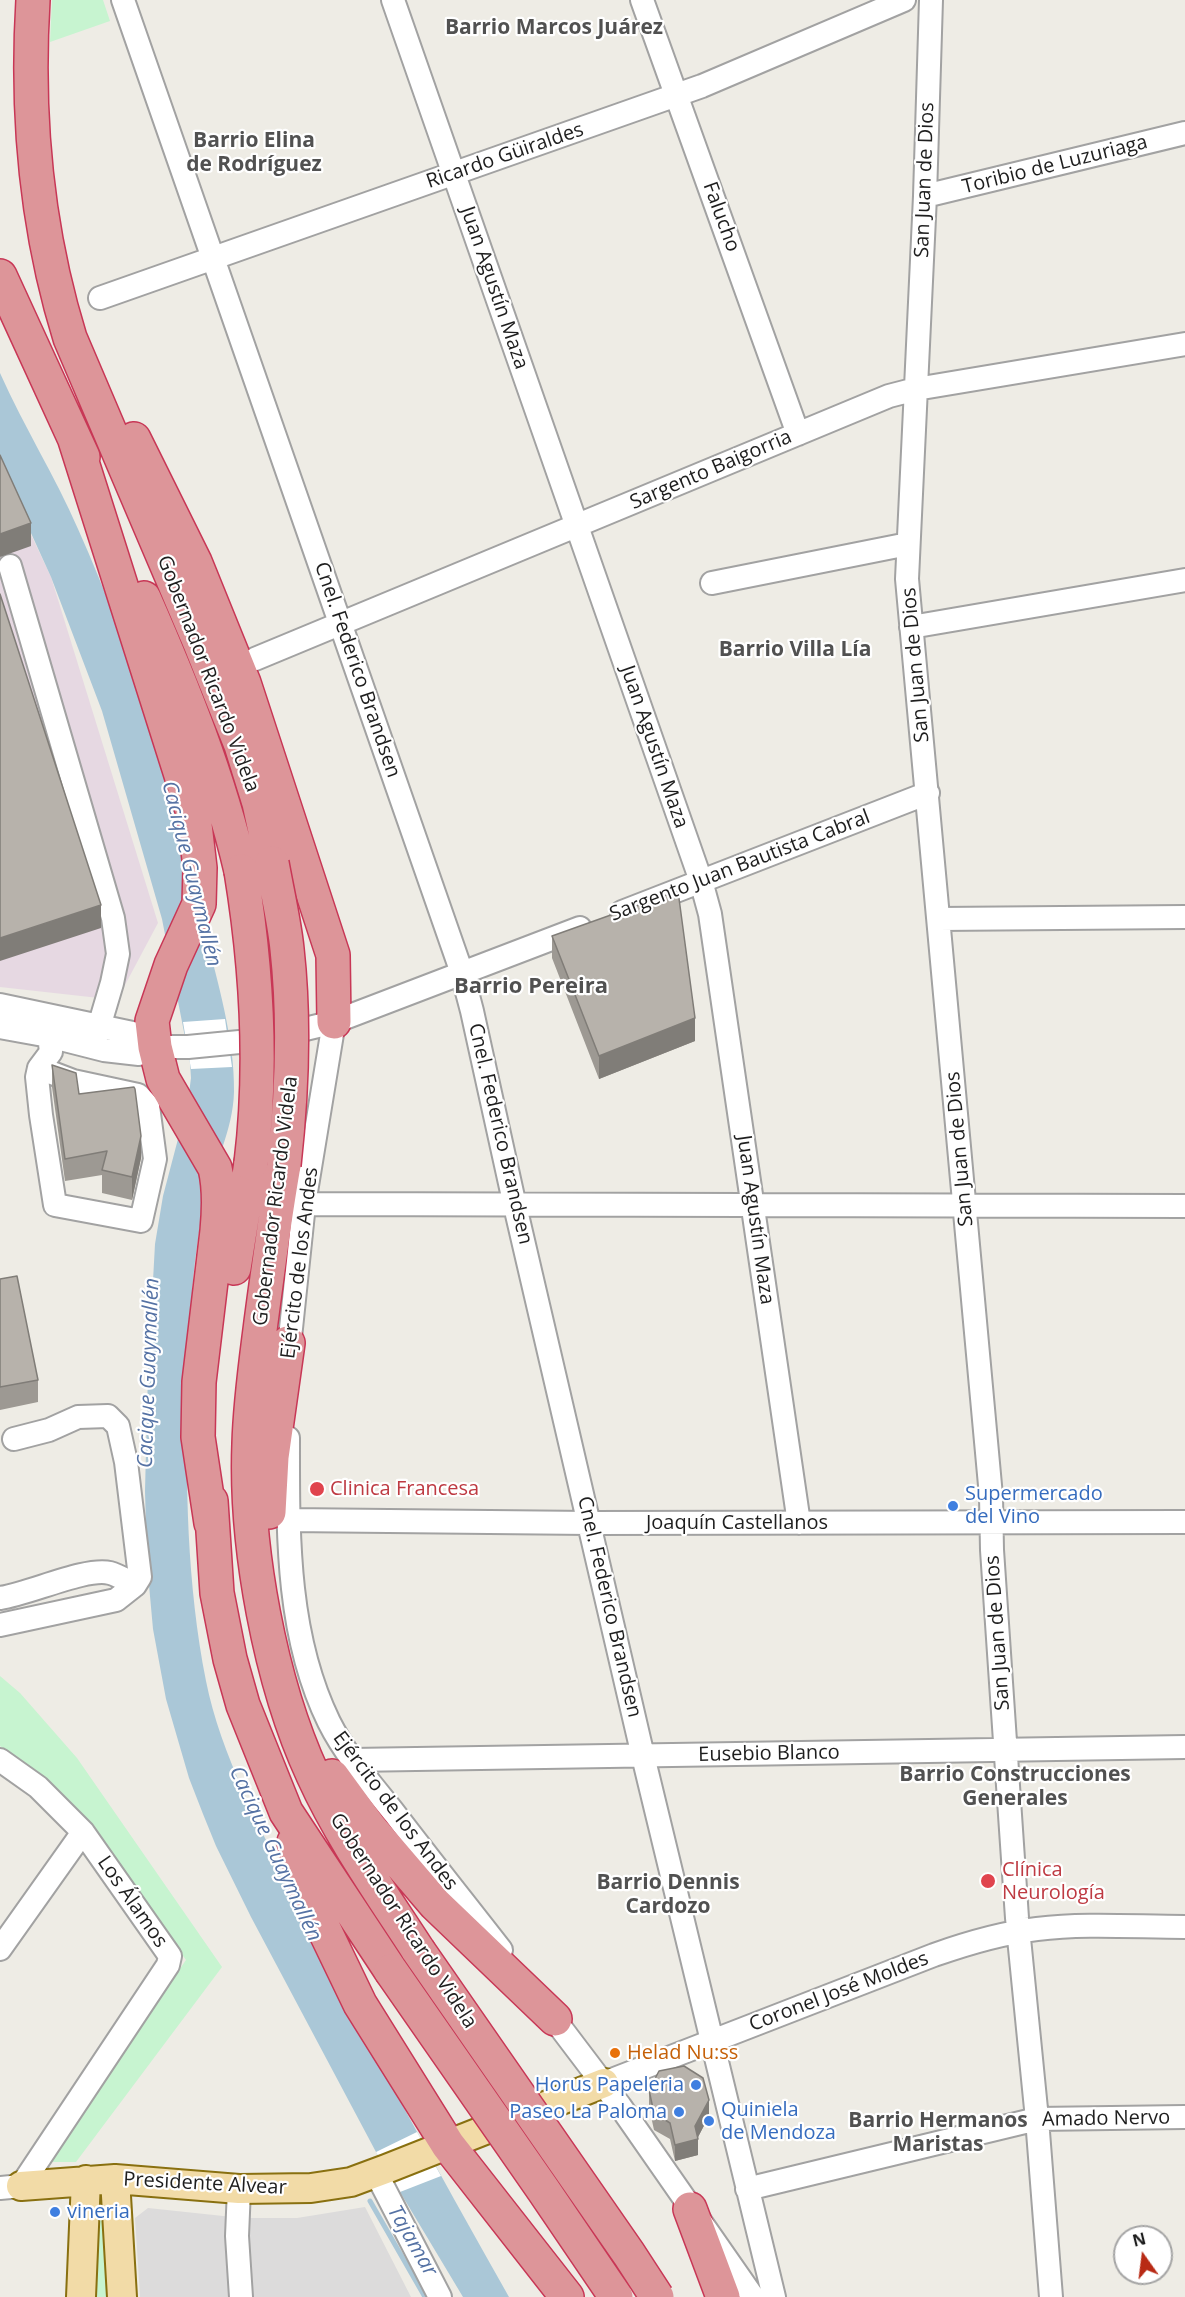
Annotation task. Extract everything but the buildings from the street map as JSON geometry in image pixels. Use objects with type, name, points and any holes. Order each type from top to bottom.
[{"type":"highway","name":"Gobernador Ricardo Videla","points":[[33,0],[31,67],[34,154],[45,237],[55,289],[78,358],[241,745],[259,803],[287,949],[292,1016],[291,1090],[284,1165],[253,1387],[249,1446],[252,1520],[268,1634],[293,1723],[312,1774],[348,1842],[418,1950],[657,2297]]},
{"type":"highway","name":"Gobernador Ricardo Videla","points":[[0,276],[74,436],[169,654],[218,787],[241,871],[250,928],[258,1012],[258,1079],[251,1164],[215,1390],[210,1479],[217,1593],[230,1659],[243,1705],[286,1812],[391,1971],[616,2297]]},
{"type":"highway","points":[[55,289],[176,521],[244,683],[333,955],[334,1022]]},
{"type":"highway","points":[[74,436],[194,816],[201,868],[199,904],[171,965],[152,1021],[155,1047],[163,1079],[215,1168],[219,1209],[199,1382],[198,1437],[211,1523]]},
{"type":"highway","points":[[268,1634],[267,1548],[272,1457],[288,1343]]},
{"type":"highway","points":[[293,1723],[370,1828],[435,1904],[555,2019]]},
{"type":"highway","points":[[286,1812],[298,1863],[310,1900],[360,2004],[409,2160],[567,2297]]},
{"type":"highway","points":[[690,2209],[723,2297]]},
{"type":"main road","name":"Coronel José Moldes","points":[[409,2160],[604,2084]]},
{"type":"main road","name":"Presidente Alvear","points":[[10,2187],[115,2179],[239,2189],[311,2188],[351,2182],[409,2160]]},
{"type":"main road","points":[[115,2179],[122,2297]]},
{"type":"main road","points":[[81,2297],[86,2180]]},
{"type":"street","name":"Cnel. Federico Brandsen","points":[[123,0],[462,974],[643,1756],[774,2297]]},
{"type":"street","name":"Juan Agustín Maza","points":[[393,0],[711,914],[798,1522]]},
{"type":"street","name":"Falucho","points":[[642,0],[798,434]]},
{"type":"street","name":"Ricardo Güiraldes","points":[[100,298],[677,95],[904,0]]},
{"type":"street","name":"San Juan de Dios","points":[[931,0],[925,196],[907,579],[992,1522],[1019,1931],[1052,2297]]},
{"type":"street","name":"Toribio de Luzuriaga","points":[[925,196],[1185,133]]},
{"type":"street","name":"Sargento Baigorria","points":[[255,659],[889,396],[916,389],[1185,344]]},
{"type":"street","points":[[712,583],[908,543]]},
{"type":"street","points":[[10,566],[113,918],[118,954],[100,1025],[95,1087]]},
{"type":"street","points":[[911,627],[1185,580]]},
{"type":"street","name":"Sargento Juan Bautista Cabral","points":[[0,1027],[98,1048],[139,1054],[155,1047],[209,1045],[278,1037],[334,1022],[462,974],[928,793]]},
{"type":"street","points":[[939,919],[1185,917]]},
{"type":"street","points":[[0,1005],[142,1035],[155,1047]]},
{"type":"street","name":"Ejército de los Andes","points":[[334,1022],[304,1204],[288,1343],[288,1520],[292,1588],[307,1658],[328,1720],[352,1760],[604,2084],[753,2297]]},
{"type":"street","points":[[39,1068],[95,1087],[138,1095],[148,1106],[155,1159],[141,1221],[55,1205],[40,1115],[37,1077],[39,1068],[51,1052],[49,1036]]},
{"type":"street","points":[[304,1204],[1185,1206]]},
{"type":"street","points":[[0,1625],[116,1600],[135,1585],[140,1577],[138,1545],[126,1462],[118,1426],[108,1416],[78,1417],[49,1430],[14,1439]]},
{"type":"street","name":"Joaquín Castellanos","points":[[288,1520],[590,1523],[1185,1522]]},
{"type":"street","points":[[0,1598],[15,1596],[88,1574],[109,1573],[135,1585]]},
{"type":"street","name":"Eusebio Blanco","points":[[352,1760],[1185,1747]]},
{"type":"street","name":"Los Álamos","points":[[0,1760],[38,1787],[83,1832],[170,1956],[168,1965],[10,2187]]},
{"type":"street","points":[[0,1949],[83,1832]]},
{"type":"street","name":"Coronel José Moldes","points":[[604,2084],[955,1947],[1019,1931],[1060,1927],[1185,1927]]},
{"type":"street","name":"Amado Nervo","points":[[747,2189],[1037,2119],[1185,2117]]},
{"type":"street","points":[[409,2160],[440,2297]]},
{"type":"street","points":[[239,2189],[237,2236],[242,2293]]},
{"type":"shaded area","points":[[0,469],[51,577],[158,923],[117,1000],[0,987]]},
{"type":"shaded area","points":[[365,2207],[411,2297],[140,2297],[135,2218],[148,2208],[242,2218],[297,2218]]},
{"type":"green space","points":[[52,0],[103,0],[110,21],[50,42]]},
{"type":"green space","points":[[0,1676],[20,1693],[77,1758],[222,1967],[76,2162],[47,2162],[186,1960],[81,1813],[56,1789],[0,1746]]},
{"type":"green space","points":[[98,2208],[103,2212],[108,2297],[90,2297]]},
{"type":"water","name":"Cacique Guaymallén","points":[[0,373],[78,529],[118,627],[135,676],[152,726],[180,828],[220,990],[232,1051],[233,1106],[227,1134],[209,1187],[200,1223],[192,1292],[188,1384],[187,1496],[191,1571],[200,1644],[213,1708],[221,1736],[244,1792],[320,1949],[399,2100],[509,2297],[463,2297],[376,2152],[251,1917],[216,1846],[189,1778],[166,1699],[153,1629],[147,1563],[145,1491],[148,1372],[155,1244],[163,1196],[188,1101],[190,1063],[162,919],[102,711],[51,577],[0,465]]},
{"type":"pier","points":[[225,1019],[232,1067],[191,1069],[183,1022]]},
{"type":"pier","points":[[417,2132],[441,2176],[400,2192],[376,2152]]},
{"type":"waterway","name":"Tajamar","points":[[370,2201],[425,2297]]},
{"type":"place","name":"Clinica Francesa","points":[[317,1489]]},
{"type":"place","name":"Supermercado del Vino","points":[[953,1506]]},
{"type":"place","name":"Clínica Neurología","points":[[988,1881]]},
{"type":"place","name":"Helad Nu:ss","points":[[615,2053]]},
{"type":"place","name":"Horus Papeleria","points":[[696,2085]]},
{"type":"place","name":"Paseo La Paloma","points":[[679,2112]]},
{"type":"place","name":"Quiniela de Mendoza","points":[[709,2121]]},
{"type":"place","name":"vineria","points":[[55,2212]]},
{"type":"district","name":"Barrio Marcos Juárez","points":[[554,28]]},
{"type":"district","name":"Barrio Elina de Rodríguez","points":[[254,153]]},
{"type":"district","name":"Barrio Villa Lía","points":[[795,650]]},
{"type":"district","name":"Barrio Pereira","points":[[531,987]]},
{"type":"district","name":"Barrio Construcciones Generales","points":[[1015,1787]]},
{"type":"district","name":"Barrio Dennis Cardozo","points":[[668,1895]]},
{"type":"district","name":"Barrio Hermanos Maristas","points":[[938,2133]]}]
